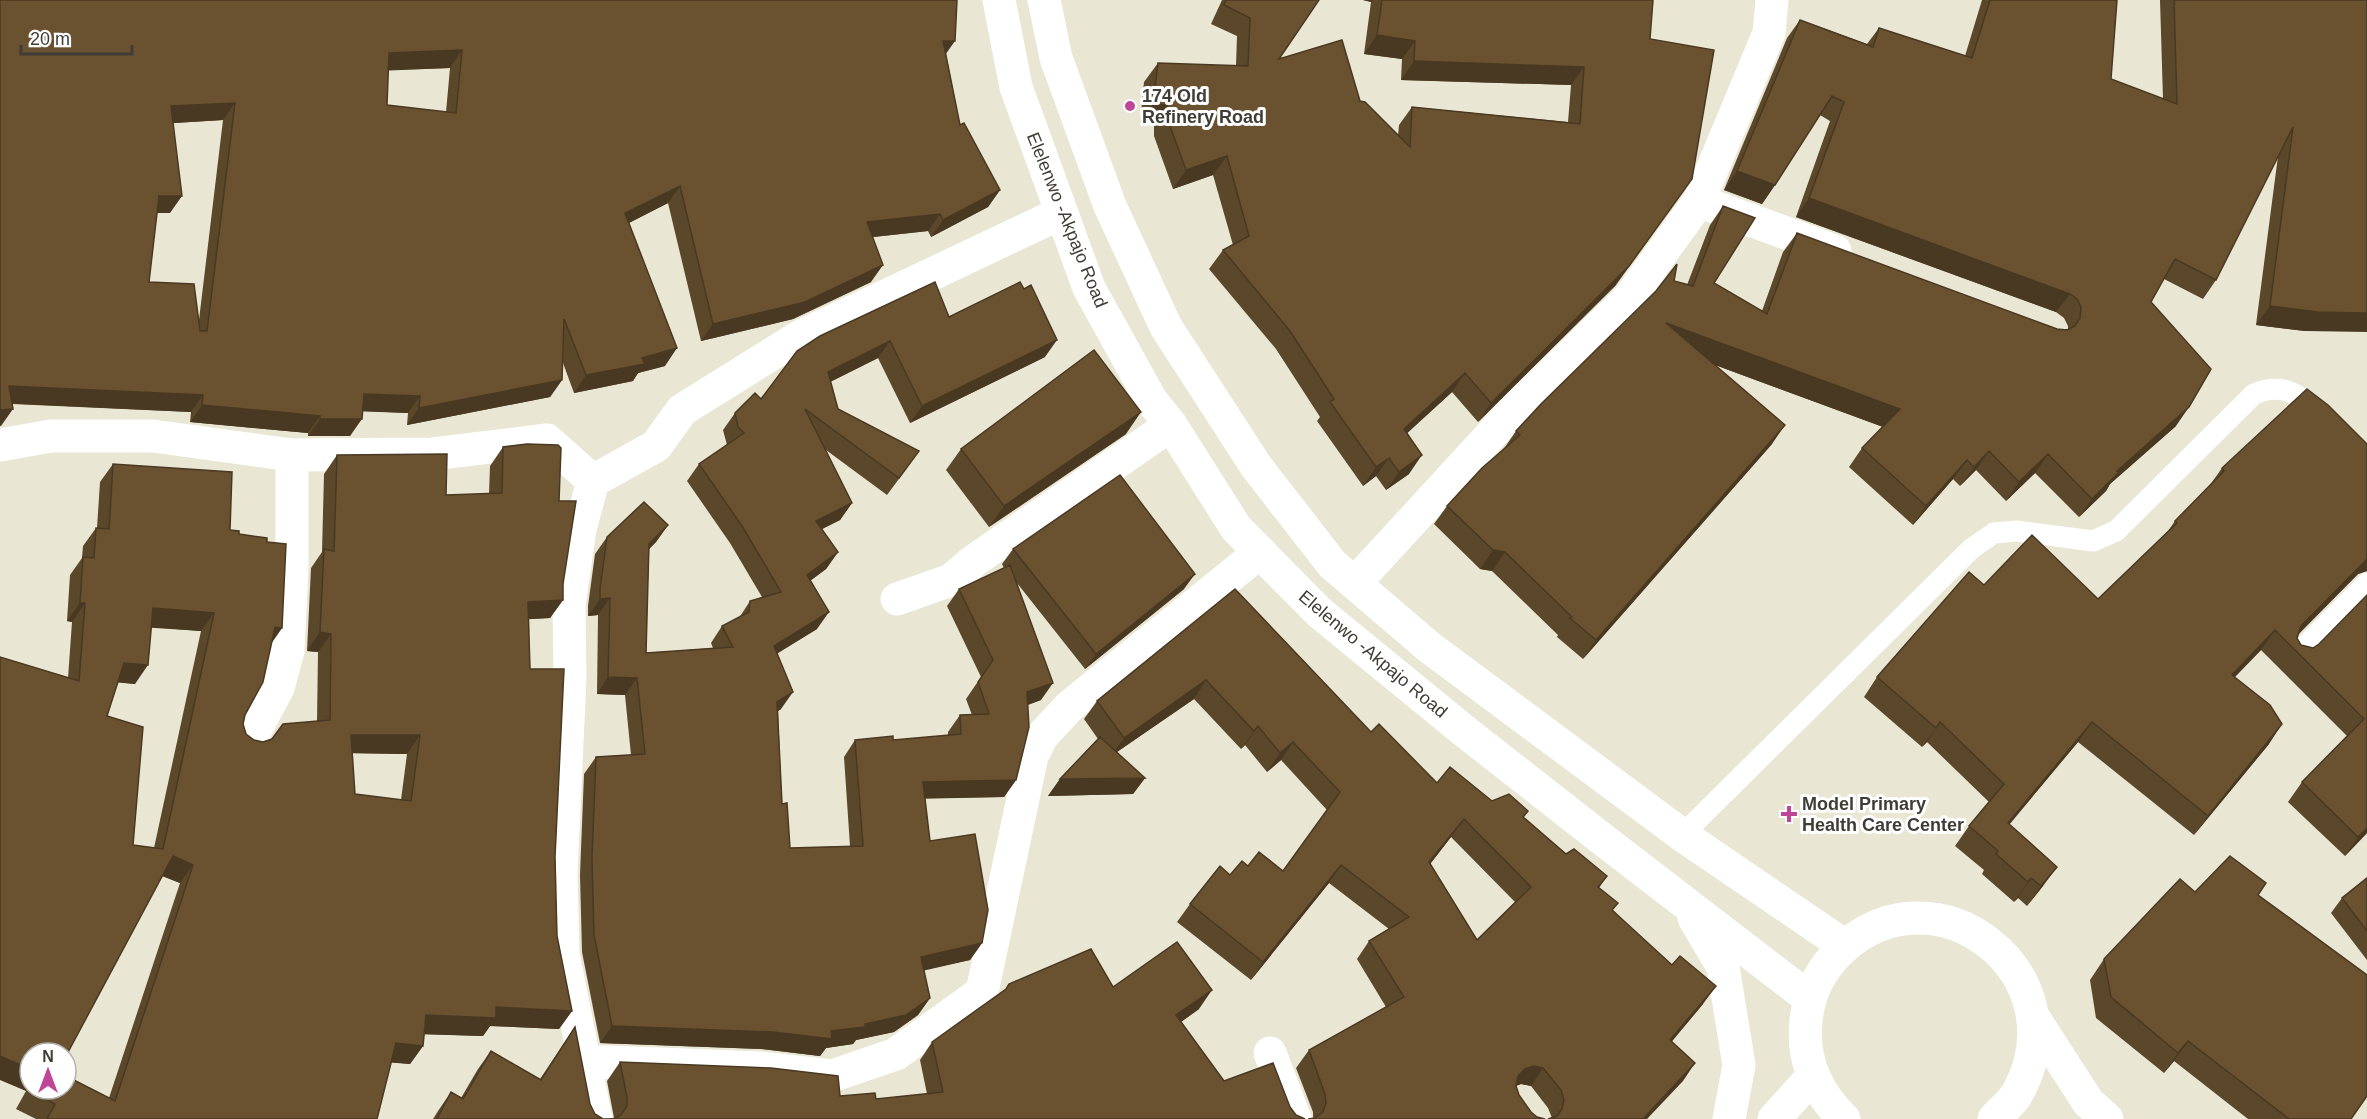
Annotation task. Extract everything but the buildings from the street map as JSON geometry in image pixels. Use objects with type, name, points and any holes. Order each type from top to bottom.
[{"type":"street","name":"Elelenwo -Akpajo Road","points":[[999,0],[1016,87],[1089,288],[1151,400],[1171,425],[1236,528],[1320,613],[1463,730],[1687,906],[1809,998]]},
{"type":"street","points":[[1044,0],[1056,58],[1110,206],[1166,327],[1256,466],[1332,564],[1429,647],[1682,835],[1845,946]]},
{"type":"street","points":[[1355,583],[1514,410],[1630,297],[1699,201],[1768,33],[1772,0]]},
{"type":"street","points":[[1699,201],[1863,262]]},
{"type":"street","points":[[596,1119],[563,954],[561,875],[570,677],[569,605],[580,529],[593,481],[656,446],[682,410],[799,337],[1061,213]]},
{"type":"street","points":[[897,599],[951,580],[984,554],[1171,425]]},
{"type":"street","points":[[0,445],[51,436],[153,436],[292,455],[432,454],[548,440],[593,481]]},
{"type":"street","points":[[249,742],[278,688],[288,651],[292,568],[292,455]]},
{"type":"street","points":[[584,1061],[760,1068],[832,1076],[896,1054],[982,992],[1032,756],[1042,736],[1070,706],[1260,552]]},
{"type":"street","points":[[1687,906],[1723,967],[1739,1065],[1729,1119]]},
{"type":"street","points":[[1845,1119],[1827,1102],[1813,1076],[1803,1034],[1809,998],[1826,965],[1854,938],[1889,921],[1929,918],[1966,928],[1999,949],[2022,981],[2034,1018],[2088,1101],[2107,1119]]},
{"type":"street","points":[[1994,1119],[2017,1093],[2032,1057],[2034,1018]]},
{"type":"street","points":[[1270,1053],[1295,1119]]},
{"type":"street","points":[[1774,1119],[1813,1076]]},
{"type":"lane","points":[[1682,835],[1971,549],[1994,533],[2017,531],[2093,541],[2116,531],[2254,394],[2269,388],[2288,390],[2308,402],[2333,427]]},
{"type":"lane","points":[[2296,656],[2367,583]]},
{"type":"place","name":"174 Old Refinery Road","points":[[1130,106]]},
{"type":"place","name":"Model Primary Health Care Center","points":[[1789,814]]}]
